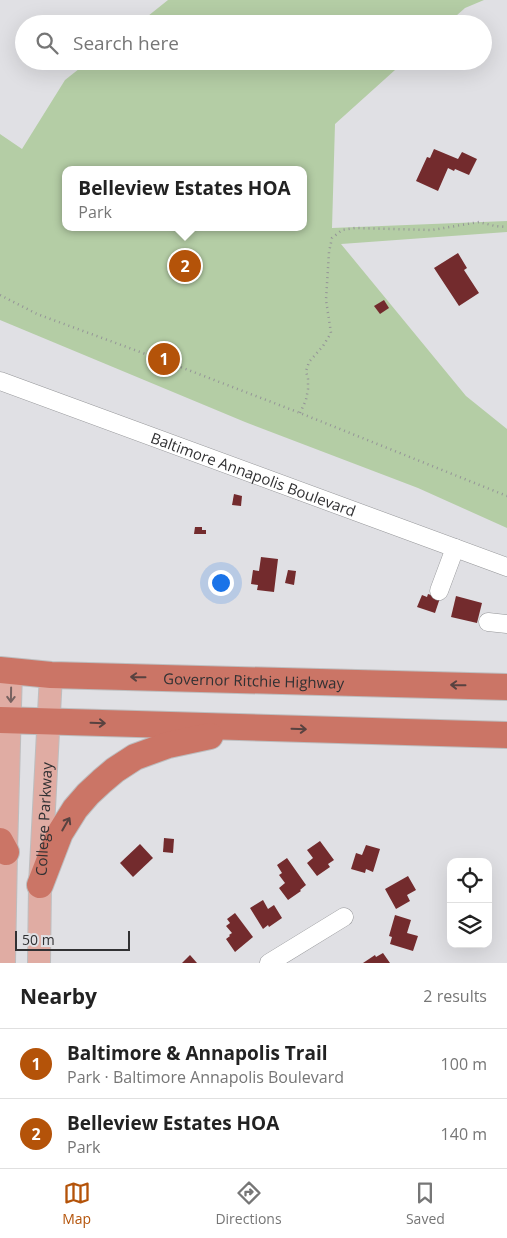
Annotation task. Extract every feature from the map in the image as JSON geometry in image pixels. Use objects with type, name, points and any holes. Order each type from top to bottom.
[{"type":"highway","name":"Governor Ritchie Highway","points":[[6,670],[51,675],[507,686]]},
{"type":"highway","points":[[5,720],[507,735]]},
{"type":"highway","points":[[40,885],[60,833],[75,809],[88,794],[115,770],[135,756],[168,745],[250,727]]},
{"type":"main road","points":[[4,963],[3,846],[6,670]]},
{"type":"main road","name":"College Parkway","points":[[39,963],[40,885],[51,675]]},
{"type":"street","name":"Baltimore Annapolis Boulevard","points":[[0,381],[507,567]]},
{"type":"street","points":[[439,591],[455,548]]},
{"type":"street","points":[[488,622],[507,624]]},
{"type":"street","points":[[269,963],[344,917]]},
{"type":"path","points":[[300,413],[306,400],[308,389],[306,371],[309,362],[331,333],[326,300],[329,252],[332,238],[342,230],[355,228],[432,230],[479,222],[507,227]]},
{"type":"path","points":[[0,295],[37,314],[300,413],[507,496]]},
{"type":"green space","points":[[168,0],[484,0],[465,8],[457,15],[149,15]]},
{"type":"green space","points":[[78,70],[395,70],[335,124],[332,228],[507,221],[507,232],[341,244],[466,396],[507,429],[507,528],[418,488],[245,422],[0,320],[0,134],[22,149],[65,80]]},
{"type":"building","points":[[434,149],[458,159],[462,152],[477,159],[469,175],[448,168],[438,191],[416,181],[427,157],[430,158]]},
{"type":"building","points":[[458,253],[467,268],[464,270],[479,293],[459,306],[434,268]]},
{"type":"building","points":[[384,300],[389,308],[380,314],[374,306]]},
{"type":"building","points":[[234,494],[242,496],[241,506],[232,505]]},
{"type":"building","points":[[195,527],[202,527],[202,530],[206,530],[206,534],[194,534]]},
{"type":"building","points":[[261,557],[278,559],[274,592],[257,590],[258,585],[251,584],[253,570],[259,571]]},
{"type":"building","points":[[288,570],[296,571],[294,585],[285,583]]},
{"type":"building","points":[[428,594],[440,598],[435,613],[417,607],[422,595],[427,597]]},
{"type":"building","points":[[456,596],[482,603],[477,623],[451,617]]},
{"type":"building","points":[[164,838],[174,839],[173,853],[163,852]]},
{"type":"building","points":[[320,841],[334,860],[328,864],[330,867],[317,876],[307,863],[313,858],[307,850]]},
{"type":"building","points":[[140,844],[153,858],[133,877],[120,863]]},
{"type":"building","points":[[366,845],[380,849],[373,872],[366,869],[365,873],[351,869],[356,853],[362,855]]},
{"type":"building","points":[[287,858],[306,885],[288,900],[279,888],[285,883],[279,875],[282,873],[277,865]]},
{"type":"building","points":[[408,876],[416,890],[407,895],[410,901],[396,909],[385,889]]},
{"type":"building","points":[[263,900],[268,909],[274,905],[282,918],[263,929],[250,908]]},
{"type":"building","points":[[235,913],[253,937],[235,952],[226,939],[232,933],[226,926],[230,923],[227,919]]},
{"type":"building","points":[[395,915],[411,920],[407,933],[418,936],[413,951],[390,944],[392,937],[389,936]]},
{"type":"building","points":[[383,953],[390,963],[363,963],[375,955],[376,957]]},
{"type":"building","points":[[190,955],[197,963],[182,963]]},
{"type":"place","name":"Belleview Estates HOA","points":[[185,266]]},
{"type":"place","name":"Baltimore & Annapolis Trail","points":[[164,359]]}]
